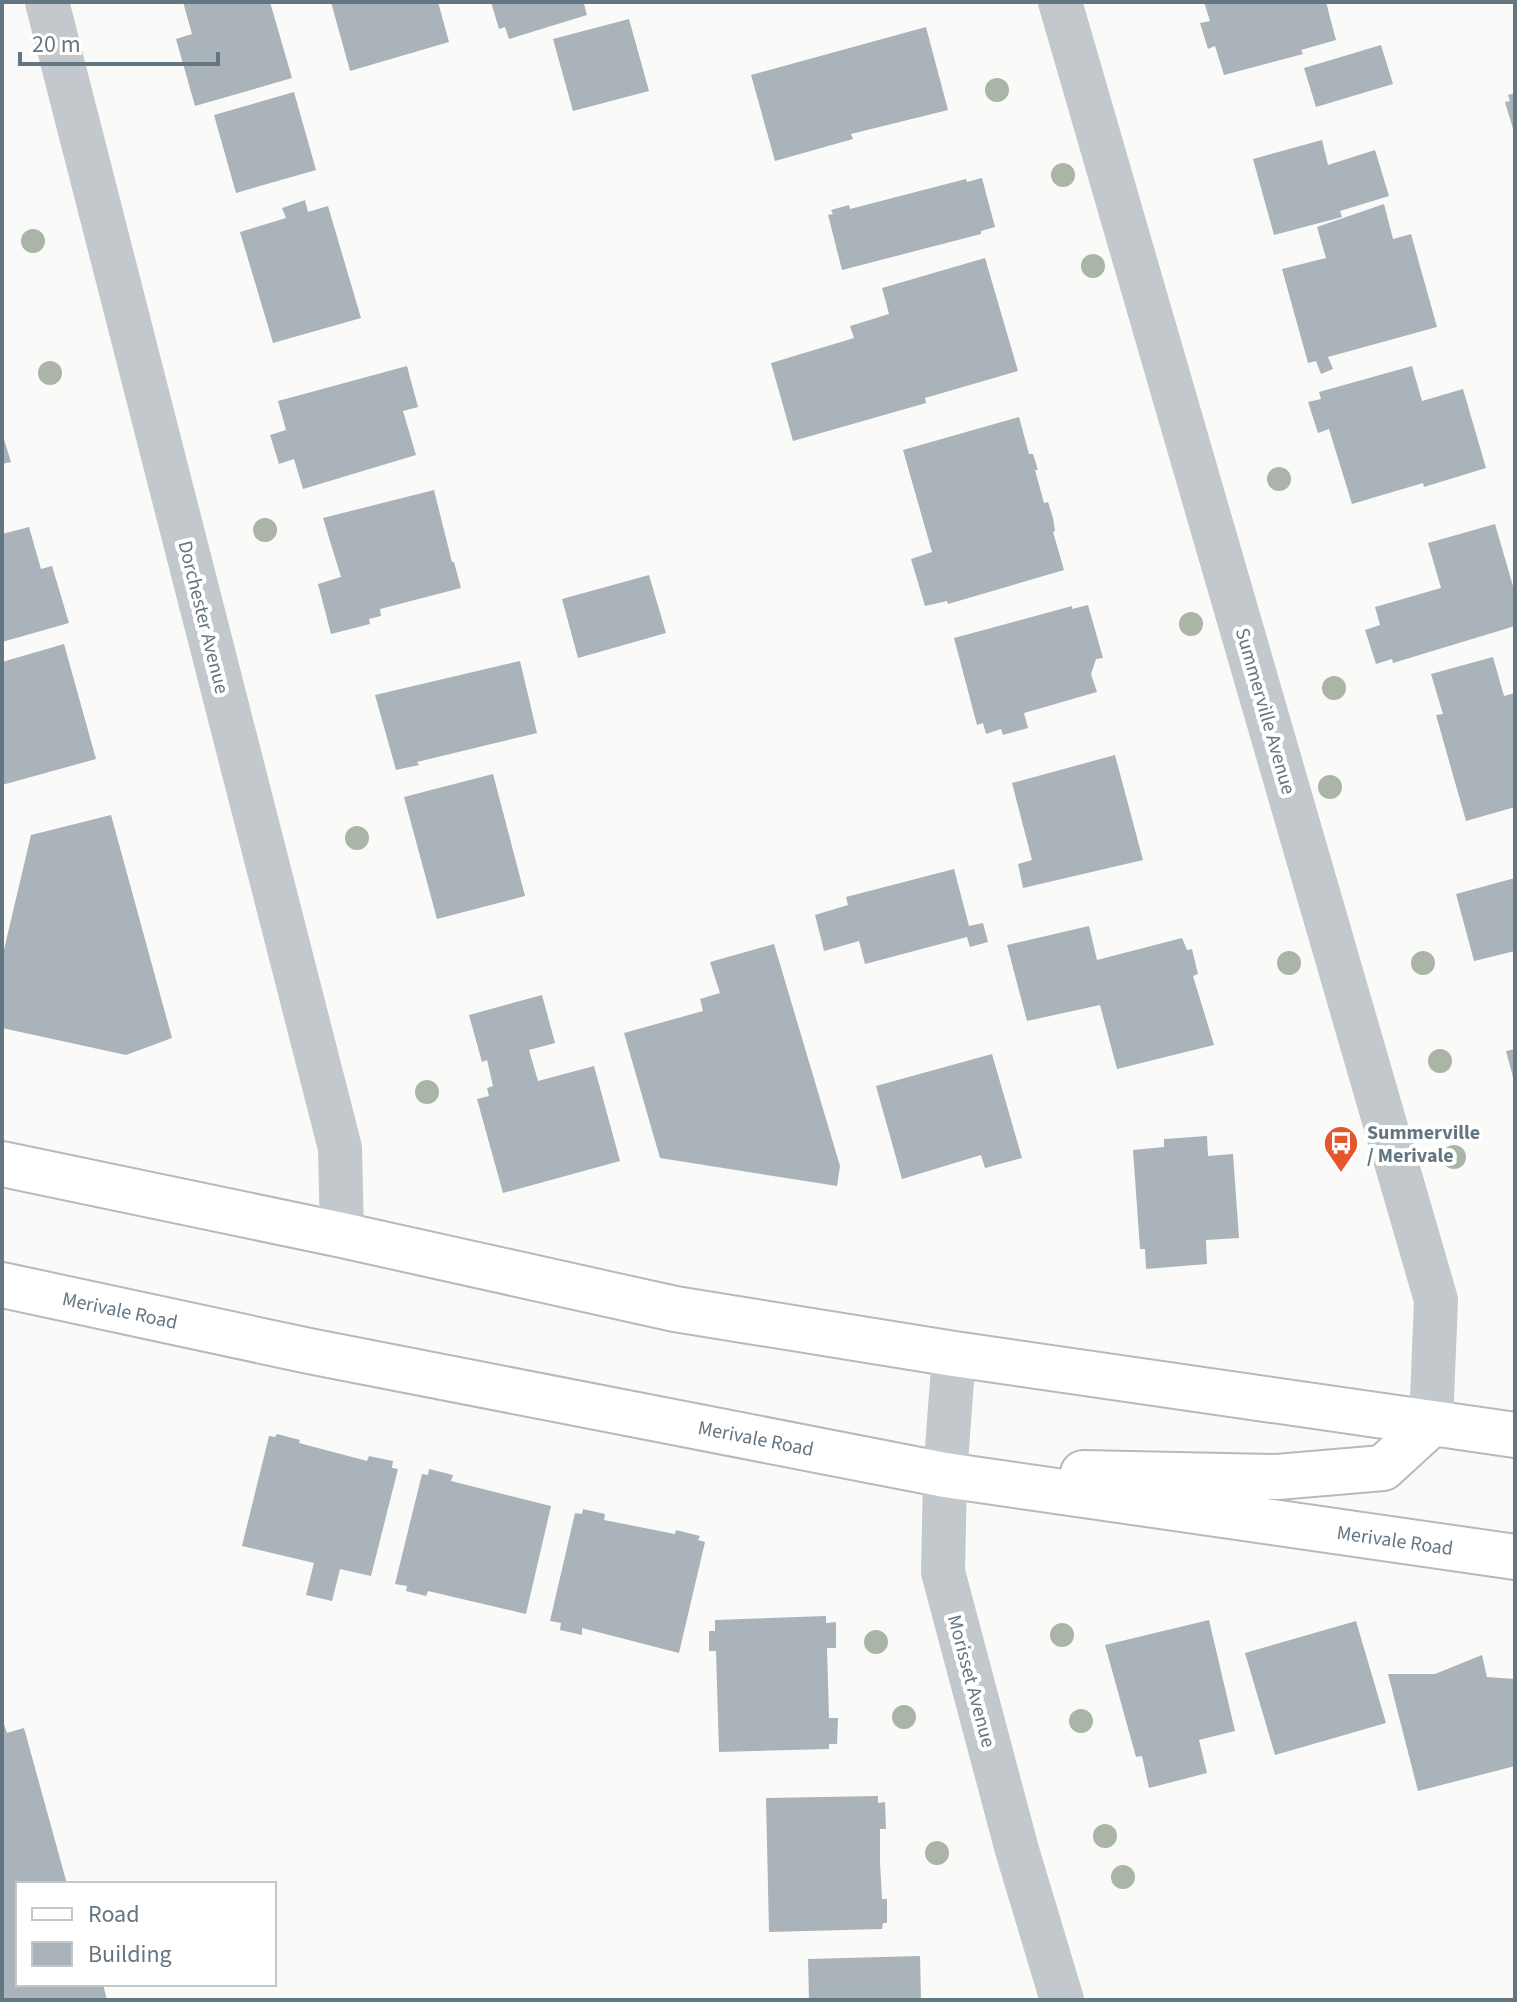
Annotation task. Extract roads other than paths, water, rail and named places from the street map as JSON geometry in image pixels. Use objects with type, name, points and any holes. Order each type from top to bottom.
[{"type":"main road","points":[[2,1164],[675,1309],[954,1354],[1515,1435]]},
{"type":"main road","name":"Merivale Road","points":[[2,1285],[309,1351],[945,1475],[1515,1557]]},
{"type":"main road","points":[[945,1475],[1148,1473],[1277,1477],[1383,1468],[1431,1424]]},
{"type":"street","name":"Dorchester Avenue","points":[[47,2],[340,1148],[342,1235]]},
{"type":"street","name":"Summerville Avenue","points":[[1060,2],[1436,1300],[1431,1424]]},
{"type":"street","name":"Morisset Avenue","points":[[954,1354],[945,1475],[943,1572],[1017,1850],[1062,2000]]},
{"type":"place","name":"Summerville / Merivale","points":[[1341,1174]]}]
